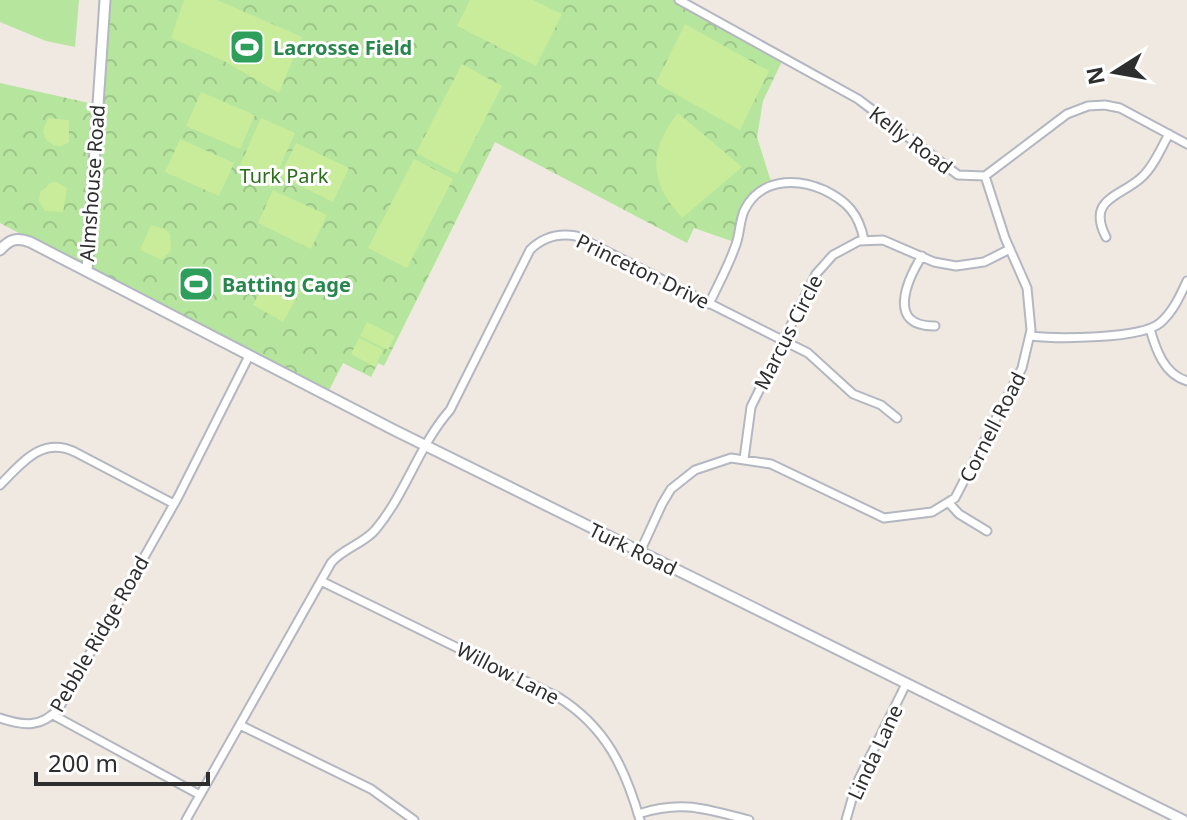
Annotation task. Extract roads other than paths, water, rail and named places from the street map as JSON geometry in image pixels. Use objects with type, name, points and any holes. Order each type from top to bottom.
[{"type":"street","name":"Almshouse Road","points":[[0,250],[8,241],[20,238],[87,270],[105,0]]},
{"type":"street","name":"Kelly Road","points":[[679,0],[858,99],[958,175],[985,176]]},
{"type":"street","points":[[985,176],[1067,114],[1088,106],[1120,108],[1187,144]]},
{"type":"street","points":[[1106,237],[1100,225],[1100,214],[1106,202],[1143,177],[1169,134]]},
{"type":"street","name":"Cornell Road","points":[[640,552],[666,496],[687,476],[713,462],[731,458],[783,469],[884,518],[932,512],[949,503],[960,490],[1022,368],[1031,336],[1032,318],[1027,288],[985,176]]},
{"type":"street","points":[[709,304],[735,248],[751,200],[772,185],[792,180],[837,196],[857,216],[864,240],[883,240],[941,265],[984,262],[1010,249]]},
{"type":"street","name":"Princeton Drive","points":[[186,820],[321,581],[339,554],[377,528],[435,427],[453,404],[530,250],[549,237],[563,234],[576,236],[783,341],[816,359],[853,394],[881,405],[897,418]]},
{"type":"street","name":"Marcus Circle","points":[[744,459],[751,407],[823,264],[843,248],[864,240]]},
{"type":"street","points":[[922,256],[909,277],[903,301],[913,321],[919,325],[935,326]]},
{"type":"street","name":"Turk Road","points":[[87,270],[426,446],[1183,820]]},
{"type":"street","points":[[1031,336],[1117,335],[1150,329],[1171,312],[1187,281]]},
{"type":"street","points":[[1150,329],[1163,363],[1180,379],[1187,381]]},
{"type":"street","name":"Pebble Ridge Road","points":[[0,718],[29,725],[43,722],[53,715],[174,504],[249,356]]},
{"type":"street","points":[[0,485],[31,454],[43,448],[59,447],[75,452],[174,504]]},
{"type":"street","points":[[949,503],[959,514],[987,531]]},
{"type":"street","name":"Willow Lane","points":[[321,581],[569,703],[590,721],[614,751],[627,776],[639,817]]},
{"type":"street","name":"Linda Lane","points":[[846,820],[856,785],[906,684]]},
{"type":"street","points":[[53,715],[200,795]]},
{"type":"street","points":[[240,725],[371,789],[414,820]]},
{"type":"street","points":[[639,817],[670,806],[685,805],[749,820]]},
{"type":"place","name":"Lacrosse Field","points":[[247,47]]},
{"type":"place","name":"Batting Cage","points":[[196,284]]},
{"type":"park label","name":"Turk Park","points":[[284,175]]}]
